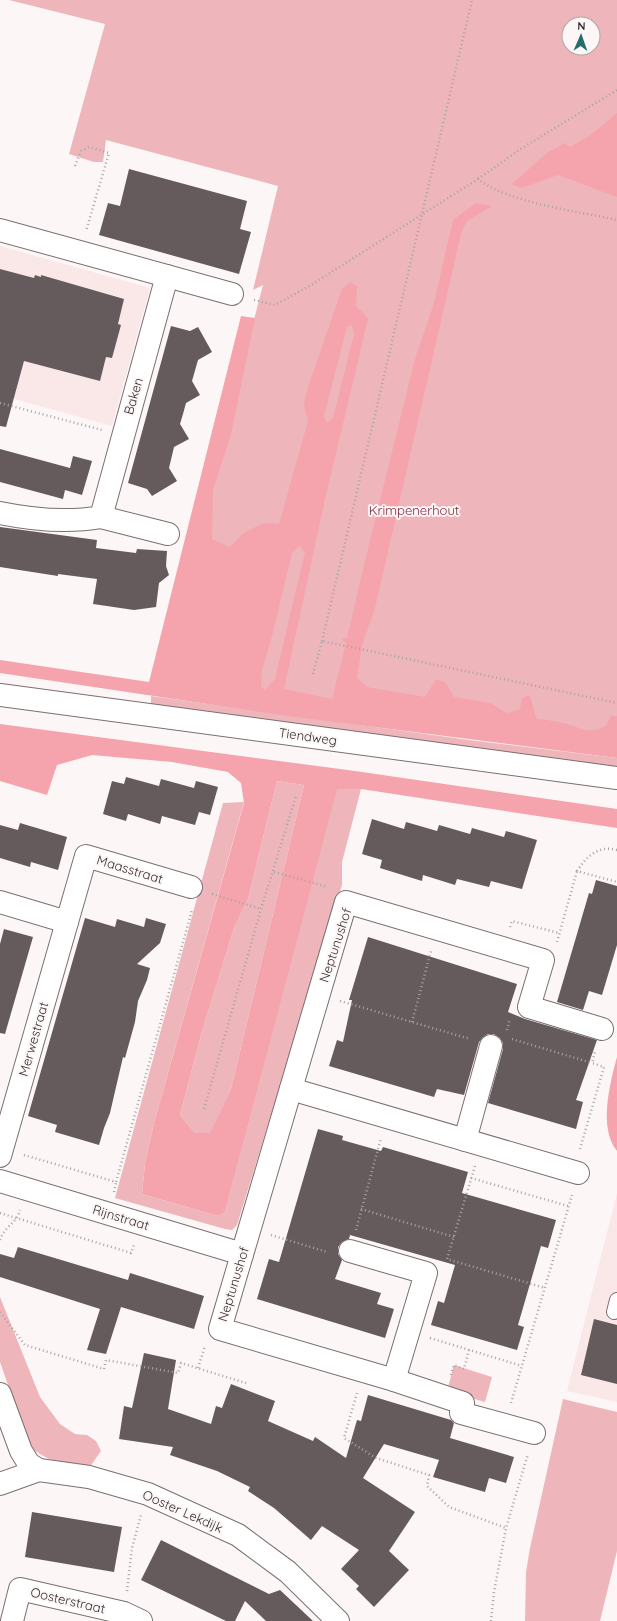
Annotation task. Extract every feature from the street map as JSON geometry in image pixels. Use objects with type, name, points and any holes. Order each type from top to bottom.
[{"type":"street","points":[[0,230],[232,294]]},
{"type":"street","name":"Baken","points":[[101,517],[167,276]]},
{"type":"street","points":[[0,513],[33,520],[80,520],[101,517],[168,534]]},
{"type":"street","name":"Tiendweg","points":[[0,695],[617,778]]},
{"type":"street","name":"Maasstraat","points":[[67,922],[86,856],[198,895]]},
{"type":"street","points":[[0,902],[67,922]]},
{"type":"street","name":"Neptunushof","points":[[534,1433],[460,1413],[463,1403],[394,1380],[220,1328],[346,902],[543,960]]},
{"type":"street","name":"Merwestraat","points":[[1,1153],[67,922]]},
{"type":"street","points":[[543,960],[529,1007],[602,1029]]},
{"type":"street","points":[[473,1142],[491,1046]]},
{"type":"street","points":[[291,1089],[578,1173]]},
{"type":"street","name":"Rijnstraat","points":[[0,1181],[242,1254]]},
{"type":"street","points":[[350,1251],[426,1273],[394,1380]]},
{"type":"street","points":[[0,1394],[21,1451],[29,1464],[39,1470]]},
{"type":"street","name":"Ooster Lekdijk","points":[[0,1484],[39,1470],[89,1477],[148,1494],[238,1535],[288,1572],[338,1621]]},
{"type":"street","name":"Oosterstraat","points":[[12,1621],[20,1589],[129,1618]]},
{"type":"path","points":[[313,674],[472,0]]},
{"type":"path","points":[[257,301],[275,305],[311,285],[420,217],[478,179],[518,150],[617,90]]},
{"type":"path","points":[[75,166],[81,151],[89,147],[109,153],[80,252]]},
{"type":"path","points":[[478,179],[489,188],[512,197],[617,220]]},
{"type":"path","points":[[0,403],[122,436]]},
{"type":"path","points":[[322,641],[617,703]]},
{"type":"path","points":[[204,1109],[261,909],[274,872],[296,796]]},
{"type":"path","points":[[543,960],[554,952],[577,871],[584,861],[599,849],[610,848],[617,850]]},
{"type":"path","points":[[577,871],[617,882]]},
{"type":"path","points":[[274,872],[316,884]]},
{"type":"path","points":[[1,1153],[116,1182],[198,895],[261,909]]},
{"type":"path","points":[[412,1022],[437,929]]},
{"type":"path","points":[[319,995],[491,1046]]},
{"type":"path","points":[[504,1425],[578,1173],[577,1162],[604,1067],[505,1037],[513,1008],[529,1007]]},
{"type":"path","points":[[592,1063],[602,1029]]},
{"type":"path","points":[[250,1228],[347,1258],[387,1117]]},
{"type":"path","points":[[473,1142],[471,1178],[447,1259],[545,1288]]},
{"type":"path","points":[[471,1178],[568,1206]]},
{"type":"path","points":[[0,1240],[2,1232],[18,1219],[26,1189]]},
{"type":"path","points":[[361,1209],[454,1237]]},
{"type":"path","points":[[0,1213],[131,1253],[141,1223]]},
{"type":"path","points":[[0,1312],[25,1345],[104,1369],[106,1360],[178,1373],[181,1363],[249,1384]]},
{"type":"path","points":[[408,1332],[522,1366]]},
{"type":"path","points":[[450,1379],[454,1366],[464,1369],[469,1350]]},
{"type":"path","points":[[364,1371],[344,1438],[376,1458],[429,1475],[426,1486],[449,1507],[506,1528]]},
{"type":"path","points":[[492,1621],[494,1592],[506,1528],[534,1433]]},
{"type":"path","points":[[129,1618],[132,1548],[148,1494]]},
{"type":"shaded area","points":[[617,113],[617,197],[558,175],[521,188],[512,184],[548,152],[565,143],[570,147],[589,136]]},
{"type":"shaded area","points":[[476,203],[492,206],[467,221],[461,234],[375,608],[362,645],[357,678],[367,687],[425,697],[436,679],[446,683],[454,697],[490,703],[507,713],[519,710],[523,698],[529,695],[538,719],[563,723],[590,731],[606,726],[611,716],[617,716],[617,758],[288,716],[0,673],[0,660],[149,682],[241,316],[255,318],[231,434],[213,490],[212,539],[230,547],[242,534],[263,523],[279,524],[308,421],[304,405],[306,393],[342,289],[350,282],[357,286],[356,307],[363,312],[368,319],[323,508],[284,689],[332,699],[346,643],[341,639],[347,638],[415,359],[434,303],[453,220]],"holes":[[[352,325],[354,334],[333,418],[327,423],[324,416],[347,327]],[[299,546],[305,552],[275,679],[265,690],[261,686],[262,670],[272,636],[292,553]]]},
{"type":"shaded area","points":[[0,246],[150,288],[112,426],[0,395]]},
{"type":"shaded area","points":[[0,724],[355,771],[617,809],[617,828],[361,789],[337,789],[225,1212],[218,1216],[142,1194],[145,1163],[154,1123],[244,803],[241,783],[228,772],[172,762],[92,755],[57,765],[47,795],[0,781]],"holes":[[[277,781],[304,785],[231,1089],[210,1133],[195,1133],[180,1115],[201,1035],[234,928],[248,899]]]},
{"type":"shaded area","points":[[617,1057],[617,1151],[611,1141],[608,1130],[607,1105],[611,1079]]},
{"type":"shaded area","points":[[617,1193],[617,1402],[567,1391]]},
{"type":"green space","name":"Krimpenerhout","points":[[9,0],[617,0],[617,735],[158,689],[263,285],[253,290],[278,186],[106,140],[103,162],[94,162],[69,154],[105,24]]},
{"type":"green space","points":[[151,696],[469,740],[617,758],[617,770],[151,708]]},
{"type":"green space","points":[[277,781],[304,785],[231,1089],[210,1134],[195,1133],[180,1115],[201,1035],[234,928],[248,899]]},
{"type":"green space","points":[[336,789],[361,789],[342,862],[342,885],[237,1225],[232,1230],[225,1229],[115,1198],[223,803],[244,802],[154,1123],[145,1163],[142,1194],[218,1216],[225,1212]]},
{"type":"green space","points":[[0,1297],[40,1397],[60,1424],[75,1434],[87,1435],[96,1441],[101,1451],[89,1468],[49,1459],[35,1451],[27,1439],[0,1362]]},
{"type":"green space","points":[[454,1365],[492,1377],[485,1402],[447,1391]]},
{"type":"green space","points":[[563,1399],[617,1412],[617,1551],[600,1621],[525,1621],[526,1572],[530,1548]]},
{"type":"building","points":[[129,169],[247,201],[240,229],[251,232],[239,274],[99,235],[108,203],[120,206]]},
{"type":"building","points":[[0,269],[34,278],[35,275],[41,277],[41,275],[124,299],[118,324],[121,325],[112,358],[106,357],[100,381],[24,361],[6,427],[0,426]]},
{"type":"building","points":[[171,326],[190,331],[198,327],[212,352],[198,360],[192,381],[200,395],[186,403],[180,424],[189,439],[174,447],[169,468],[177,481],[152,496],[147,489],[128,483]]},
{"type":"building","points":[[0,449],[70,468],[73,456],[92,461],[82,495],[65,490],[63,499],[0,482]]},
{"type":"building","points":[[0,527],[97,540],[96,548],[136,553],[137,549],[167,551],[166,566],[169,575],[159,583],[156,607],[134,610],[93,604],[97,579],[58,574],[58,576],[0,567]]},
{"type":"building","points":[[126,777],[159,786],[161,779],[194,788],[196,781],[218,787],[210,815],[199,812],[195,825],[162,816],[160,824],[128,814],[126,821],[103,814],[112,781],[124,784]]},
{"type":"building","points":[[372,819],[404,829],[406,822],[437,831],[439,825],[470,834],[472,828],[504,837],[506,831],[537,840],[522,889],[491,881],[489,887],[457,879],[455,885],[423,875],[422,881],[380,868],[382,860],[362,854]]},
{"type":"building","points":[[20,823],[67,837],[58,870],[31,862],[30,867],[0,858],[0,825],[18,830]]},
{"type":"building","points":[[596,880],[617,886],[617,945],[602,995],[589,991],[583,1010],[557,1002],[589,893],[592,894]]},
{"type":"building","points":[[85,918],[115,927],[117,919],[144,927],[146,918],[166,924],[160,943],[137,964],[150,968],[147,980],[138,1001],[135,1022],[125,1058],[123,1057],[110,1113],[99,1145],[55,1132],[57,1125],[28,1116]]},
{"type":"building","points":[[4,929],[33,937],[5,1034],[0,1033],[0,944]]},
{"type":"building","points":[[368,937],[517,984],[508,1012],[525,1019],[597,1040],[576,1100],[583,1102],[576,1129],[488,1103],[503,1049],[503,1043],[500,1038],[494,1034],[488,1034],[479,1042],[464,1095],[437,1089],[434,1097],[329,1066],[337,1040],[343,1042],[352,1000],[349,1000]]},
{"type":"building","points":[[318,1129],[343,1136],[342,1140],[381,1151],[383,1147],[468,1172],[462,1193],[556,1220],[548,1248],[541,1246],[518,1325],[524,1327],[517,1350],[431,1325],[438,1301],[444,1303],[455,1265],[350,1235],[349,1239],[342,1242],[338,1247],[338,1254],[342,1260],[335,1279],[381,1293],[377,1304],[394,1309],[385,1338],[257,1299],[269,1259],[279,1262]]},
{"type":"building","points":[[18,1247],[128,1280],[130,1273],[204,1296],[194,1329],[121,1307],[106,1354],[87,1350],[100,1309],[0,1277],[0,1254],[14,1258]]},
{"type":"building","points":[[594,1319],[617,1325],[617,1384],[581,1375]]},
{"type":"building","points":[[144,1353],[176,1360],[168,1409],[211,1424],[216,1406],[222,1408],[231,1384],[275,1401],[268,1421],[313,1441],[315,1437],[346,1458],[357,1420],[361,1421],[368,1395],[451,1420],[454,1423],[450,1438],[514,1457],[506,1483],[489,1478],[485,1492],[433,1477],[439,1460],[384,1444],[363,1478],[415,1512],[389,1551],[409,1570],[374,1607],[356,1589],[359,1586],[341,1569],[359,1550],[322,1526],[311,1540],[274,1508],[248,1491],[250,1487],[217,1471],[170,1455],[173,1447],[119,1439],[124,1406],[132,1408]]},
{"type":"building","points":[[32,1512],[122,1527],[114,1572],[25,1557]]},
{"type":"building","points":[[161,1540],[269,1594],[280,1590],[313,1621],[266,1621],[245,1601],[235,1621],[226,1621],[141,1580]]}]
